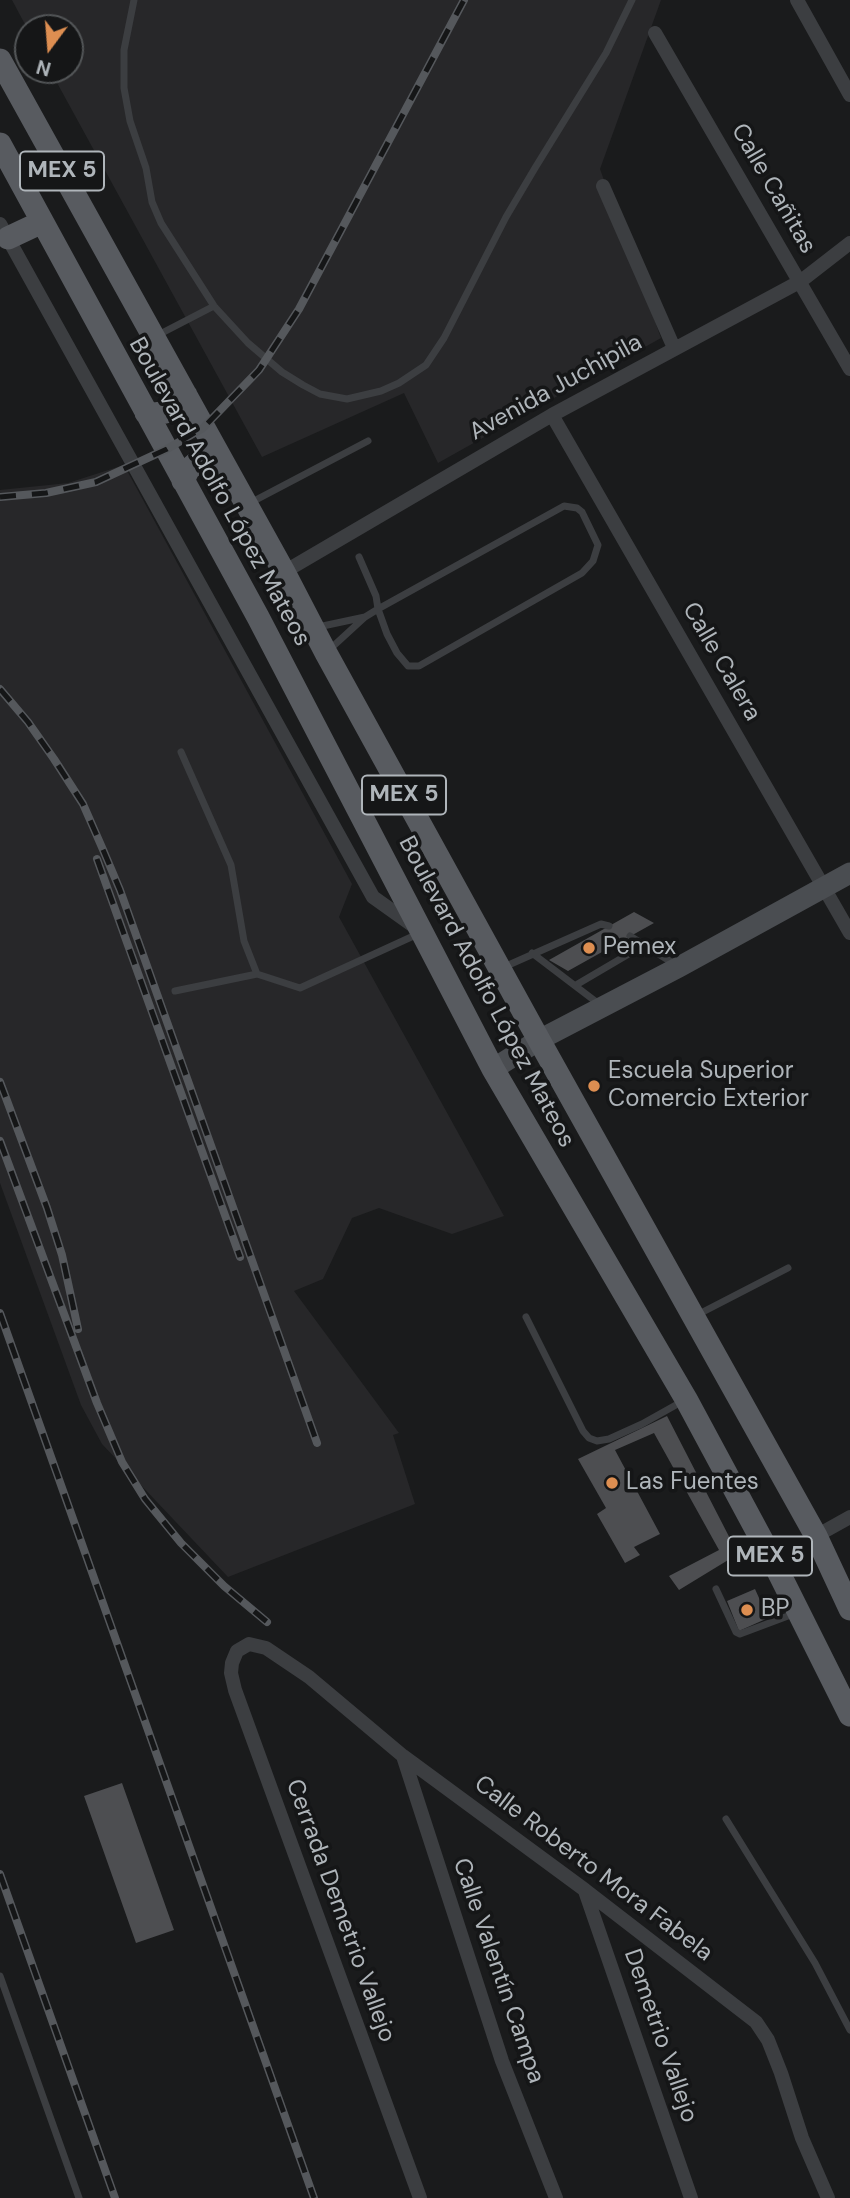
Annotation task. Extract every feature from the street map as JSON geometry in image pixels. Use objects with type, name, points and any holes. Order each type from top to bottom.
[{"type":"main road","name":"Boulevard Adolfo López Mateos","points":[[0,60],[284,572],[539,1040],[816,1536],[850,1609]]},
{"type":"main road","name":"Boulevard Adolfo López Mateos","points":[[0,144],[258,617],[493,1069],[686,1399],[799,1611],[850,1715]]},
{"type":"main road","points":[[4,231],[43,222]]},
{"type":"main road","points":[[146,413],[169,411],[186,395]]},
{"type":"main road","points":[[183,481],[188,470],[197,462],[220,459]]},
{"type":"street","points":[[797,0],[850,95]]},
{"type":"street","name":"Calle Cañitas","points":[[655,33],[850,369]]},
{"type":"street","points":[[603,186],[674,348]]},
{"type":"street","points":[[4,231],[373,897],[422,932]]},
{"type":"street","name":"Avenida Juchipila","points":[[284,572],[552,415],[801,281],[850,243]]},
{"type":"street","name":"Calle Calera","points":[[552,415],[850,933]]},
{"type":"street","points":[[493,1069],[539,1040],[680,967],[850,873]]},
{"type":"street","points":[[816,1536],[850,1517]]},
{"type":"street","name":"Calle Roberto Mora Fabela","points":[[249,1644],[266,1648],[293,1665],[403,1756],[585,1890],[755,2022],[768,2040],[802,2138],[828,2198]]},
{"type":"street","name":"Cerrada Demetrio Vallejo","points":[[249,1644],[237,1651],[232,1663],[231,1674],[235,1690],[420,2198]]},
{"type":"street","name":"Calle Valentín Campa","points":[[403,1756],[502,2061],[556,2198]]},
{"type":"street","name":"Demetrio Vallejo","points":[[585,1890],[691,2198]]},
{"type":"lane","points":[[134,0],[124,50],[124,88],[130,121],[146,168],[152,202],[161,223],[214,306],[248,343],[282,372],[320,394],[346,400],[381,391],[412,376],[426,365],[444,338],[506,217],[606,53],[632,0]]},
{"type":"lane","points":[[154,337],[214,306]]},
{"type":"lane","points":[[246,505],[368,441]]},
{"type":"lane","points":[[326,653],[365,617],[378,609],[564,506],[577,508],[582,512],[598,545],[593,561],[582,573],[419,666],[408,666],[397,653],[387,634],[378,609],[376,596],[359,557]]},
{"type":"lane","points":[[313,628],[365,617]]},
{"type":"lane","points":[[180,752],[231,865],[244,941],[257,974]]},
{"type":"lane","points":[[500,969],[601,924],[610,926]]},
{"type":"lane","points":[[175,991],[257,974],[300,988],[422,932]]},
{"type":"lane","points":[[630,936],[680,967]]},
{"type":"lane","points":[[576,985],[644,945]]},
{"type":"lane","points":[[532,953],[603,1007]]},
{"type":"lane","points":[[694,1317],[788,1268]]},
{"type":"lane","points":[[526,1317],[589,1438],[597,1441],[609,1439],[686,1399]]},
{"type":"lane","points":[[716,1589],[736,1632],[740,1634],[799,1611]]},
{"type":"lane","points":[[726,1819],[815,1963],[850,2030]]},
{"type":"lane","points":[[0,1976],[79,2198]]},
{"type":"shaded area","points":[[12,0],[661,0],[600,169],[661,338],[438,463],[404,393],[262,457],[58,84],[84,84],[84,14],[19,14]]},
{"type":"shaded area","points":[[124,465],[352,884],[339,917],[504,1216],[452,1234],[379,1208],[352,1218],[323,1279],[294,1291],[399,1433],[393,1435],[415,1504],[228,1577],[102,1444],[81,1405],[0,1183],[0,490],[68,483]]},
{"type":"building","name":"Pemex","points":[[634,912],[654,923],[568,971],[549,960]]},
{"type":"building","name":"Las Fuentes","points":[[667,1416],[738,1554],[679,1590],[669,1576],[719,1550],[654,1433],[615,1450],[660,1534],[634,1547],[640,1555],[625,1563],[597,1514],[606,1508],[578,1459]]},
{"type":"building","name":"BP","points":[[755,1589],[768,1618],[739,1631],[727,1601]]},
{"type":"building","points":[[122,1783],[174,1930],[136,1943],[84,1796]]},
{"type":"railway","points":[[0,497],[46,493],[96,482],[167,449],[203,428],[259,370],[299,309],[464,0]]},
{"type":"railway","points":[[0,689],[28,722],[83,804],[120,890],[317,1443]]},
{"type":"railway","points":[[97,859],[240,1257]]},
{"type":"railway","points":[[0,1082],[62,1255],[78,1329]]},
{"type":"railway","points":[[0,1141],[97,1403],[122,1462],[145,1499],[181,1543],[224,1586],[267,1622]]},
{"type":"railway","points":[[0,1313],[314,2198]]},
{"type":"railway","points":[[0,1874],[115,2198]]},
{"type":"place","name":"Pemex","points":[[589,948]]},
{"type":"place","name":"Escuela Superior Comercio Exterior","points":[[594,1086]]},
{"type":"place","name":"Las Fuentes","points":[[612,1483]]},
{"type":"place","name":"BP","points":[[747,1610]]}]
